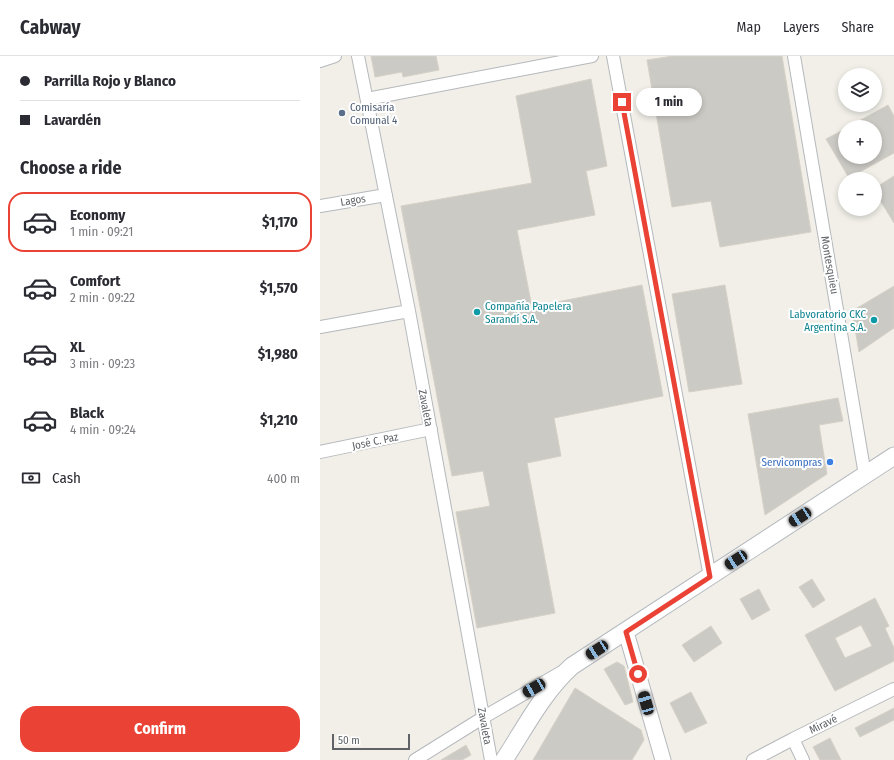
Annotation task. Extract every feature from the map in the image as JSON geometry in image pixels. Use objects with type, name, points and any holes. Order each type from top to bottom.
[{"type":"main road","points":[[504,760],[550,688],[572,666],[894,456]]},
{"type":"street","points":[[320,61],[335,56]]},
{"type":"street","name":"Zavaleta","points":[[358,56],[386,195],[491,760]]},
{"type":"street","points":[[367,99],[592,56]]},
{"type":"street","points":[[613,56],[710,577]]},
{"type":"street","name":"Montesquieu","points":[[794,56],[865,475]]},
{"type":"street","name":"Lagos","points":[[320,206],[386,195]]},
{"type":"street","points":[[320,326],[408,312]]},
{"type":"street","name":"José C. Paz","points":[[320,452],[430,429]]},
{"type":"street","points":[[626,632],[663,760]]},
{"type":"street","points":[[415,760],[484,717],[572,666]]},
{"type":"street","name":"Miravé","points":[[753,760],[894,690]]},
{"type":"street","points":[[793,739],[803,760]]},
{"type":"building","points":[[371,56],[436,56],[439,70],[403,77],[402,72],[375,77]]},
{"type":"building","points":[[673,56],[782,56],[811,232],[720,247],[711,201],[672,207],[647,60]]},
{"type":"building","points":[[591,79],[607,166],[586,171],[595,215],[517,230],[532,307],[642,285],[663,396],[554,418],[561,456],[527,463],[555,613],[477,628],[456,512],[490,506],[483,471],[452,476],[401,206],[532,183],[516,96]]},
{"type":"building","points":[[888,105],[894,116],[894,153],[882,160],[882,120],[861,120],[875,112],[882,112],[882,108]]},
{"type":"building","points":[[838,133],[838,159],[826,139]]},
{"type":"building","points":[[841,164],[874,164],[860,172],[845,172]]},
{"type":"building","points":[[894,176],[894,223],[882,203],[882,184]]},
{"type":"building","points":[[725,285],[742,384],[689,392],[672,294]]},
{"type":"building","name":"Labvoratorio CKC Argentina S.A.","points":[[894,286],[894,328],[859,352],[852,311]]},
{"type":"building","points":[[838,398],[843,421],[819,425],[827,474],[765,515],[748,414]]},
{"type":"building","points":[[812,579],[825,600],[813,608],[799,587]]},
{"type":"building","points":[[759,589],[770,610],[752,620],[740,599]]},
{"type":"building","points":[[875,598],[889,626],[885,628],[894,648],[894,661],[835,691],[805,635]],"holes":[[[861,625],[872,646],[845,658],[835,638]]]},
{"type":"building","points":[[711,626],[722,643],[694,662],[682,645]]},
{"type":"building","points":[[617,662],[624,666],[633,702],[625,705],[604,669]]},
{"type":"building","points":[[575,688],[641,730],[644,740],[632,760],[533,760]]},
{"type":"building","points":[[691,692],[707,723],[685,733],[670,703]]},
{"type":"building","points":[[894,708],[894,720],[860,737],[855,728]]},
{"type":"building","points":[[830,738],[841,760],[820,760],[813,747]]},
{"type":"building","points":[[466,745],[471,755],[462,760],[441,760]]},
{"type":"place","name":"Comisaría Comunal 4","points":[[342,113]]},
{"type":"place","name":"Compañía Papelera Sarandí S.A.","points":[[477,312]]},
{"type":"place","name":"Labvoratorio CKC Argentina S.A.","points":[[874,320]]},
{"type":"place","name":"Servicompras","points":[[830,462]]},
{"type":"route","points":[[622,102],[710,577],[626,632],[638,674]]}]
